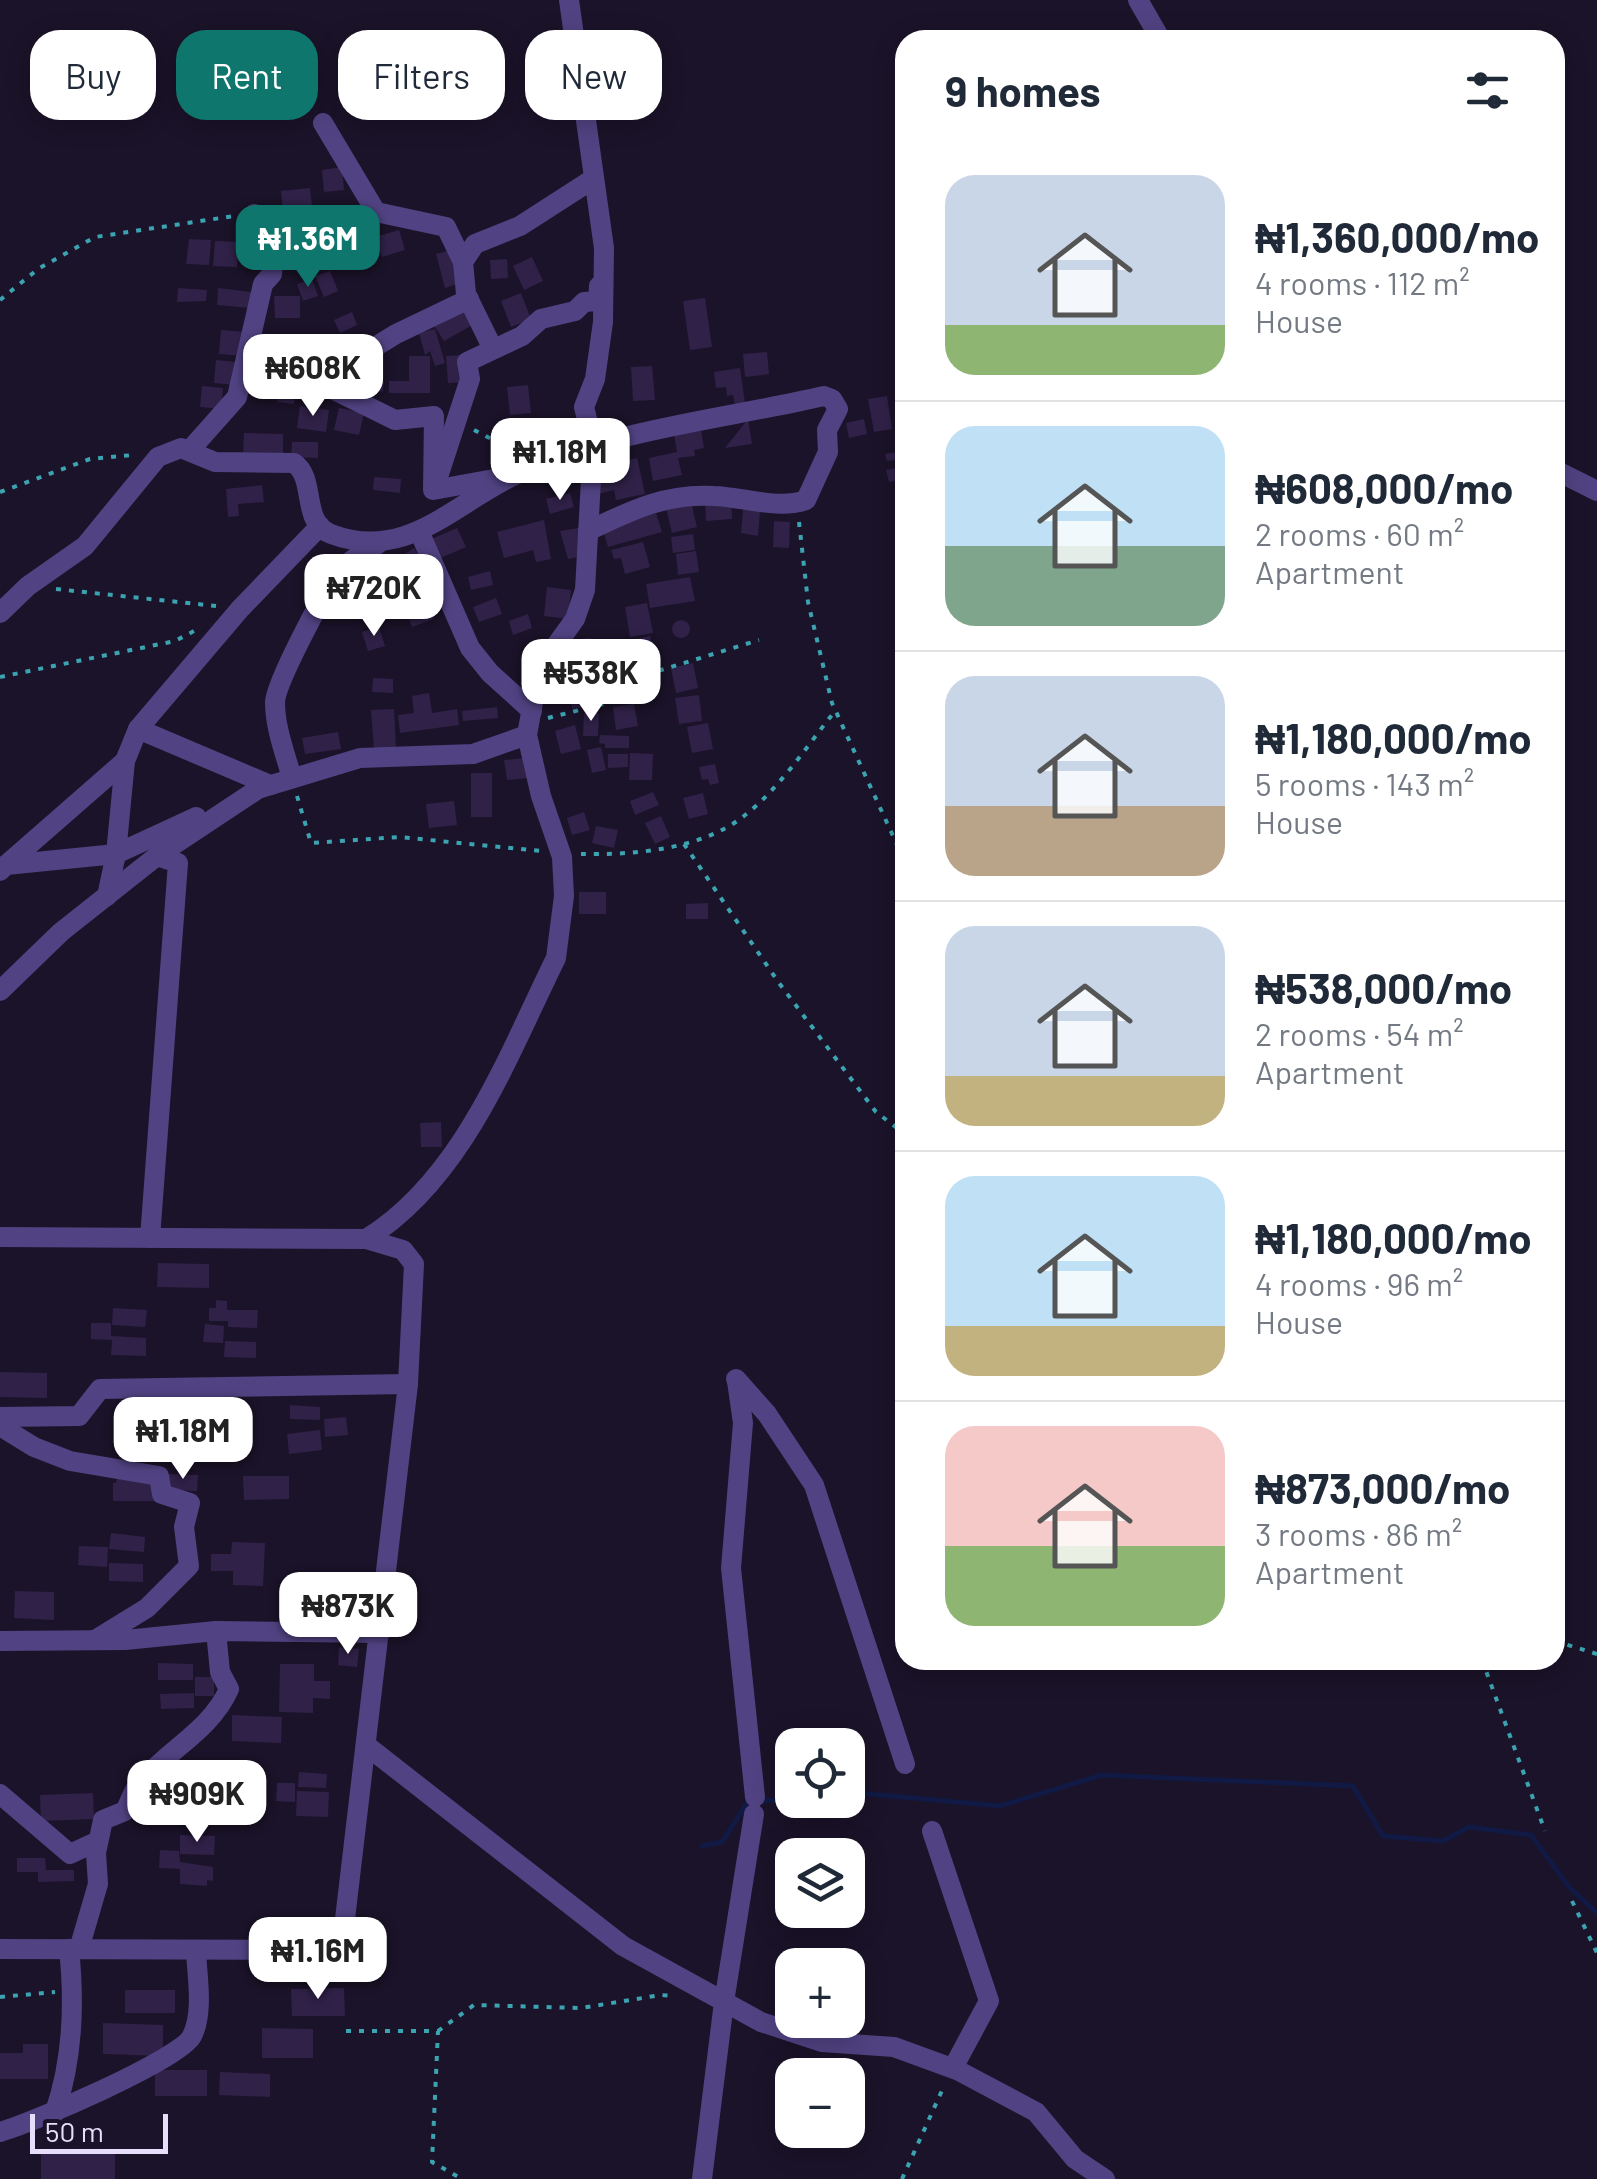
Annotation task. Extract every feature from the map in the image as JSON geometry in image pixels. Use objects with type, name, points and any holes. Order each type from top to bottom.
[{"type":"street","points":[[366,1239],[391,1223],[428,1185],[463,1138],[504,1069],[556,958],[564,896],[562,857],[541,796],[529,723],[539,670],[576,619],[585,590],[593,443],[584,407],[595,379],[603,322],[604,248],[570,0]]},
{"type":"street","points":[[1138,0],[1155,30]]},
{"type":"street","points":[[323,123],[376,212],[446,227],[463,262],[469,299],[493,349]]},
{"type":"street","points":[[463,262],[475,244],[520,226],[593,179]]},
{"type":"street","points":[[190,450],[238,398],[263,284],[272,274],[276,233],[254,214]]},
{"type":"street","points":[[433,490],[470,380],[467,362],[522,336],[541,319],[598,301],[604,248]]},
{"type":"street","points":[[318,382],[396,334],[469,299]]},
{"type":"street","points":[[246,366],[312,373],[318,382],[394,420],[434,416],[433,490]]},
{"type":"street","points":[[292,778],[278,732],[275,698],[290,660],[334,578],[358,556],[378,544],[419,532],[512,476],[593,443],[824,396],[832,398],[837,417],[827,430],[828,452],[806,500],[798,503],[714,496],[671,497],[630,510],[588,531]]},
{"type":"street","points":[[0,613],[28,586],[85,546],[158,457],[168,451],[190,450],[215,462],[294,463],[303,473],[312,513],[327,533],[378,544]]},
{"type":"street","points":[[1565,475],[1597,490]]},
{"type":"street","points":[[433,490],[512,476]]},
{"type":"street","points":[[107,896],[116,854],[125,761],[138,730],[240,608],[320,526]]},
{"type":"street","points":[[419,532],[470,648],[529,723]]},
{"type":"street","points":[[3,868],[116,854],[292,778],[377,756],[474,754],[529,723]]},
{"type":"street","points":[[138,730],[264,787]]},
{"type":"street","points":[[3,868],[125,761]]},
{"type":"street","points":[[0,991],[61,932],[157,856],[264,787]]},
{"type":"street","points":[[150,1238],[178,864],[157,856]]},
{"type":"street","points":[[0,1237],[366,1239],[403,1250],[414,1264],[408,1384],[368,1746],[343,1936],[336,1950],[0,1949]]},
{"type":"street","points":[[702,2179],[724,2002],[755,1806],[730,1568],[742,1423],[736,1380],[767,1414],[814,1486],[905,1764]]},
{"type":"street","points":[[0,1416],[79,1416],[100,1389],[408,1384]]},
{"type":"street","points":[[0,1426],[34,1447],[70,1460],[159,1476],[162,1494],[190,1503],[184,1527],[188,1566],[147,1608],[95,1640]]},
{"type":"street","points":[[0,1641],[95,1640],[216,1631],[380,1633]]},
{"type":"street","points":[[54,2112],[67,2080],[74,1949],[98,1884],[102,1820],[125,1812],[136,1786],[218,1715],[229,1689],[220,1672],[216,1631]]},
{"type":"street","points":[[368,1746],[623,1946],[760,2022],[822,2042],[894,2047],[953,2068],[1036,2112],[1075,2159],[1104,2179]]},
{"type":"street","points":[[0,1794],[70,1854],[98,1841]]},
{"type":"street","points":[[932,1831],[989,2001],[953,2068]]},
{"type":"street","points":[[0,2132],[114,2084],[191,2039],[197,2016],[196,1951]]},
{"type":"path","points":[[0,300],[38,270],[95,237],[254,214]]},
{"type":"path","points":[[456,422],[541,464]]},
{"type":"path","points":[[0,492],[90,458],[124,454],[158,457]]},
{"type":"path","points":[[798,503],[808,602],[836,711],[895,840]]},
{"type":"path","points":[[28,586],[240,608]]},
{"type":"path","points":[[0,677],[175,641],[208,624]]},
{"type":"path","points":[[529,723],[632,697],[635,678],[760,640]]},
{"type":"path","points":[[574,854],[632,855],[684,844],[742,818],[836,711]]},
{"type":"path","points":[[292,778],[311,843],[399,837],[557,852]]},
{"type":"path","points":[[684,844],[779,983],[876,1112],[895,1126]]},
{"type":"path","points":[[1565,1644],[1597,1654]]},
{"type":"path","points":[[1486,1670],[1545,1830]]},
{"type":"path","points":[[1572,1901],[1597,1954]]},
{"type":"path","points":[[0,1997],[74,1991]]},
{"type":"path","points":[[346,2032],[438,2031],[474,2005],[581,2008],[676,1996]]},
{"type":"path","points":[[438,2031],[432,2162],[462,2179]]},
{"type":"path","points":[[902,2179],[953,2068]]},
{"type":"building","points":[[342,167],[344,190],[324,192],[322,170]]},
{"type":"building","points":[[310,188],[313,216],[301,217],[302,223],[317,221],[320,238],[287,248],[281,191]]},
{"type":"building","points":[[350,209],[353,232],[335,234],[334,226],[328,226]]},
{"type":"building","points":[[399,230],[405,250],[382,257],[375,237]]},
{"type":"building","points":[[189,239],[211,240],[209,265],[186,264]]},
{"type":"building","points":[[215,241],[239,242],[237,267],[213,266]]},
{"type":"building","points":[[451,250],[460,283],[445,288],[436,254]]},
{"type":"building","points":[[532,257],[543,281],[524,290],[513,266]]},
{"type":"building","points":[[507,259],[508,278],[491,279],[490,260]]},
{"type":"building","points":[[330,271],[338,291],[324,297],[315,276]]},
{"type":"building","points":[[312,279],[318,296],[303,301],[297,284]]},
{"type":"building","points":[[178,288],[207,290],[206,301],[177,302]]},
{"type":"building","points":[[218,288],[251,292],[250,308],[217,305]]},
{"type":"building","points":[[521,293],[531,319],[511,327],[501,301]]},
{"type":"building","points":[[274,296],[300,296],[300,318],[275,318]]},
{"type":"building","points":[[705,298],[712,347],[690,350],[683,301]]},
{"type":"building","points":[[466,305],[476,323],[444,341],[433,324]]},
{"type":"building","points":[[352,312],[357,325],[340,333],[334,320]]},
{"type":"building","points":[[435,329],[445,363],[435,366],[430,351],[425,355],[419,333]]},
{"type":"building","points":[[221,330],[245,332],[243,356],[219,354]]},
{"type":"building","points":[[767,352],[769,374],[745,377],[743,354]]},
{"type":"building","points":[[463,355],[465,382],[448,383],[446,356]]},
{"type":"building","points":[[409,356],[430,356],[430,393],[389,393],[389,381],[409,381]]},
{"type":"building","points":[[216,360],[236,362],[235,385],[214,383]]},
{"type":"building","points":[[652,366],[655,400],[633,401],[631,367]]},
{"type":"building","points":[[740,368],[745,403],[735,405],[733,395],[727,396],[726,387],[716,388],[714,372]]},
{"type":"building","points":[[281,372],[298,374],[294,404],[277,402]]},
{"type":"building","points":[[359,378],[384,381],[383,392],[357,390]]},
{"type":"building","points":[[528,385],[531,413],[510,415],[507,387]]},
{"type":"building","points":[[202,386],[223,388],[221,409],[200,407]]},
{"type":"building","points":[[887,396],[892,429],[874,432],[868,399]]},
{"type":"building","points":[[300,406],[329,410],[326,432],[297,428]]},
{"type":"building","points":[[339,408],[364,413],[359,435],[334,430]]},
{"type":"building","points":[[748,419],[752,444],[725,448]]},
{"type":"building","points":[[864,419],[867,434],[849,438],[846,423]]},
{"type":"building","points":[[700,424],[704,448],[694,450],[695,456],[678,458],[682,475],[653,481],[649,458],[677,452],[673,428]]},
{"type":"building","points":[[244,433],[283,434],[283,456],[243,455]]},
{"type":"building","points":[[292,442],[318,442],[318,458],[291,457]]},
{"type":"building","points":[[895,452],[895,460],[887,461],[885,454]]},
{"type":"building","points":[[637,458],[645,494],[616,500],[614,490],[598,494],[592,468]]},
{"type":"building","points":[[895,468],[895,481],[889,482],[886,470]]},
{"type":"building","points":[[374,477],[401,479],[400,493],[373,490]]},
{"type":"building","points":[[262,485],[264,502],[238,504],[239,516],[228,517],[226,489]]},
{"type":"building","points":[[570,493],[574,507],[550,514],[546,499]]},
{"type":"building","points":[[731,499],[732,519],[706,521],[705,500]]},
{"type":"building","points":[[691,502],[697,527],[672,533],[666,508]]},
{"type":"building","points":[[743,509],[760,511],[758,536],[741,533]]},
{"type":"building","points":[[656,513],[662,532],[608,547],[603,530]]},
{"type":"building","points":[[544,520],[551,559],[536,562],[533,550],[504,558],[497,532]]},
{"type":"building","points":[[774,521],[790,522],[789,548],[773,547]]},
{"type":"building","points":[[457,528],[466,547],[438,559],[429,540]]},
{"type":"building","points":[[579,528],[584,556],[568,559],[560,531]]},
{"type":"building","points":[[693,534],[695,550],[673,553],[671,537]]},
{"type":"building","points":[[643,542],[650,567],[625,574],[621,558],[614,559],[611,550]]},
{"type":"building","points":[[414,548],[424,563],[410,572],[400,557]]},
{"type":"building","points":[[696,551],[699,572],[678,575],[676,554]]},
{"type":"building","points":[[427,565],[440,590],[428,597],[426,593],[421,595],[410,575]]},
{"type":"building","points":[[490,571],[493,585],[471,590],[468,577]]},
{"type":"building","points":[[690,577],[695,601],[650,608],[646,584]]},
{"type":"building","points":[[547,587],[571,590],[568,619],[544,616]]},
{"type":"building","points":[[496,598],[502,614],[479,622],[473,607]]},
{"type":"building","points":[[428,603],[434,619],[412,627],[406,611]]},
{"type":"building","points":[[647,603],[653,633],[630,637],[625,607]]},
{"type":"building","points":[[528,614],[532,628],[513,635],[509,621]]},
{"type":"building","points":[[681,620],[688,622],[688,636],[681,638],[674,636],[672,629],[674,622]]},
{"type":"building","points":[[379,627],[385,646],[368,651],[362,632]]},
{"type":"building","points":[[650,636],[654,653],[633,658],[628,641]]},
{"type":"building","points":[[591,638],[593,663],[566,664],[565,640]]},
{"type":"building","points":[[610,662],[615,698],[593,700],[588,664]]},
{"type":"building","points":[[693,663],[698,688],[676,693],[671,668]]},
{"type":"building","points":[[373,678],[393,679],[393,693],[372,692]]},
{"type":"building","points":[[590,692],[592,706],[572,709],[570,696]]},
{"type":"building","points":[[429,693],[432,713],[457,709],[459,725],[400,733],[398,715],[414,713],[412,696]]},
{"type":"building","points":[[699,695],[702,721],[679,724],[675,698]]},
{"type":"building","points":[[634,704],[638,726],[616,730],[613,707]]},
{"type":"building","points":[[497,707],[498,718],[463,721],[462,711]]},
{"type":"building","points":[[394,709],[396,749],[374,750],[371,710]]},
{"type":"building","points":[[584,713],[599,713],[598,736],[583,736]]},
{"type":"building","points":[[708,723],[713,749],[692,753],[687,727]]},
{"type":"building","points":[[575,725],[581,749],[561,754],[555,731]]},
{"type":"building","points":[[338,732],[341,749],[305,754],[302,738]]},
{"type":"building","points":[[600,735],[629,736],[629,748],[605,748],[605,744],[599,743]]},
{"type":"building","points":[[601,747],[606,770],[592,773],[587,750]]},
{"type":"building","points":[[630,753],[653,754],[652,780],[629,780]]},
{"type":"building","points":[[608,754],[628,754],[628,767],[608,768]]},
{"type":"building","points":[[526,758],[528,778],[507,780],[504,760]]},
{"type":"building","points":[[715,764],[719,783],[710,785],[708,779],[702,780],[699,767]]},
{"type":"building","points":[[471,773],[492,773],[492,817],[471,817]]},
{"type":"building","points":[[653,792],[659,805],[635,815],[630,801]]},
{"type":"building","points":[[703,793],[708,814],[689,819],[683,798]]},
{"type":"building","points":[[454,801],[457,825],[429,828],[426,804]]},
{"type":"building","points":[[584,812],[590,830],[572,835],[567,818]]},
{"type":"building","points":[[661,816],[670,837],[655,844],[645,823]]},
{"type":"building","points":[[596,826],[618,830],[614,848],[592,843]]},
{"type":"building","points":[[579,892],[606,892],[606,914],[579,914]]},
{"type":"building","points":[[708,903],[708,919],[686,919],[686,904]]},
{"type":"building","points":[[441,1122],[442,1147],[421,1147],[420,1123]]},
{"type":"building","points":[[158,1263],[209,1264],[209,1288],[157,1287]]},
{"type":"building","points":[[216,1300],[227,1301],[227,1310],[258,1310],[257,1328],[228,1327],[228,1321],[209,1321],[209,1308],[216,1308]]},
{"type":"building","points":[[113,1308],[147,1310],[145,1327],[112,1325]]},
{"type":"building","points":[[91,1323],[111,1323],[111,1336],[146,1338],[146,1356],[111,1355],[112,1340],[91,1339]]},
{"type":"building","points":[[205,1324],[224,1326],[223,1343],[203,1342]]},
{"type":"building","points":[[225,1341],[256,1342],[256,1358],[224,1357]]},
{"type":"building","points":[[0,1372],[47,1373],[47,1398],[0,1397]]},
{"type":"building","points":[[152,1404],[189,1404],[189,1422],[152,1422]]},
{"type":"building","points":[[290,1405],[320,1407],[320,1420],[290,1419]]},
{"type":"building","points":[[346,1417],[348,1435],[325,1437],[324,1419]]},
{"type":"building","points":[[190,1419],[206,1420],[205,1439],[189,1438]]},
{"type":"building","points":[[320,1430],[322,1450],[289,1454],[287,1434]]},
{"type":"building","points":[[160,1434],[186,1435],[185,1441],[196,1442],[195,1457],[158,1455]]},
{"type":"building","points":[[168,1474],[198,1475],[197,1491],[168,1490]]},
{"type":"building","points":[[243,1476],[289,1476],[289,1499],[244,1500]]},
{"type":"building","points":[[117,1479],[156,1479],[155,1501],[113,1501],[113,1483]]},
{"type":"building","points":[[111,1533],[145,1537],[144,1552],[109,1549]]},
{"type":"building","points":[[232,1542],[265,1543],[263,1586],[233,1585],[233,1571],[211,1571],[211,1554],[231,1554]]},
{"type":"building","points":[[79,1546],[108,1547],[107,1567],[78,1565]]},
{"type":"building","points":[[109,1563],[143,1564],[143,1582],[109,1581]]},
{"type":"building","points":[[15,1591],[54,1592],[54,1620],[14,1618]]},
{"type":"building","points":[[339,1647],[359,1649],[357,1667],[338,1665]]},
{"type":"building","points":[[158,1663],[193,1664],[193,1680],[158,1680]]},
{"type":"building","points":[[280,1664],[314,1664],[314,1681],[330,1681],[330,1699],[313,1698],[313,1713],[279,1712]]},
{"type":"building","points":[[195,1677],[214,1677],[214,1696],[195,1696]]},
{"type":"building","points":[[194,1693],[194,1708],[161,1709],[160,1694]]},
{"type":"building","points":[[232,1715],[282,1717],[281,1743],[232,1741]]},
{"type":"building","points":[[299,1772],[327,1774],[326,1788],[298,1787]]},
{"type":"building","points":[[277,1783],[295,1783],[295,1802],[276,1801]]},
{"type":"building","points":[[175,1790],[220,1793],[219,1819],[173,1816]]},
{"type":"building","points":[[297,1791],[329,1792],[328,1817],[296,1816]]},
{"type":"building","points":[[93,1793],[94,1819],[41,1821],[40,1795]]},
{"type":"building","points":[[180,1835],[215,1836],[214,1855],[180,1854]]},
{"type":"building","points":[[160,1850],[179,1851],[180,1862],[213,1867],[213,1881],[207,1880],[207,1886],[180,1884],[180,1869],[159,1868]]},
{"type":"building","points":[[17,1858],[45,1858],[46,1870],[74,1870],[74,1881],[38,1882],[38,1872],[17,1872]]},
{"type":"building","points":[[344,1988],[345,2016],[292,2016],[291,1989]]},
{"type":"building","points":[[125,1990],[175,1990],[175,2013],[125,2013]]},
{"type":"building","points":[[103,2023],[163,2025],[163,2056],[103,2054]]},
{"type":"building","points":[[262,2028],[313,2029],[313,2058],[262,2058]]},
{"type":"building","points":[[23,2044],[48,2044],[48,2079],[0,2079],[0,2053],[23,2053]]},
{"type":"building","points":[[155,2070],[207,2070],[207,2096],[155,2096]]},
{"type":"building","points":[[220,2072],[270,2074],[270,2097],[219,2095]]},
{"type":"building","points":[[115,2151],[115,2179],[41,2179],[41,2152]]},
{"type":"waterway","points":[[865,1794],[1000,1806],[1102,1775],[1353,1786],[1383,1836],[1443,1841],[1469,1827],[1531,1835],[1569,1887],[1597,1913]]},
{"type":"waterway","points":[[702,1846],[722,1842],[747,1803],[775,1800]]}]
